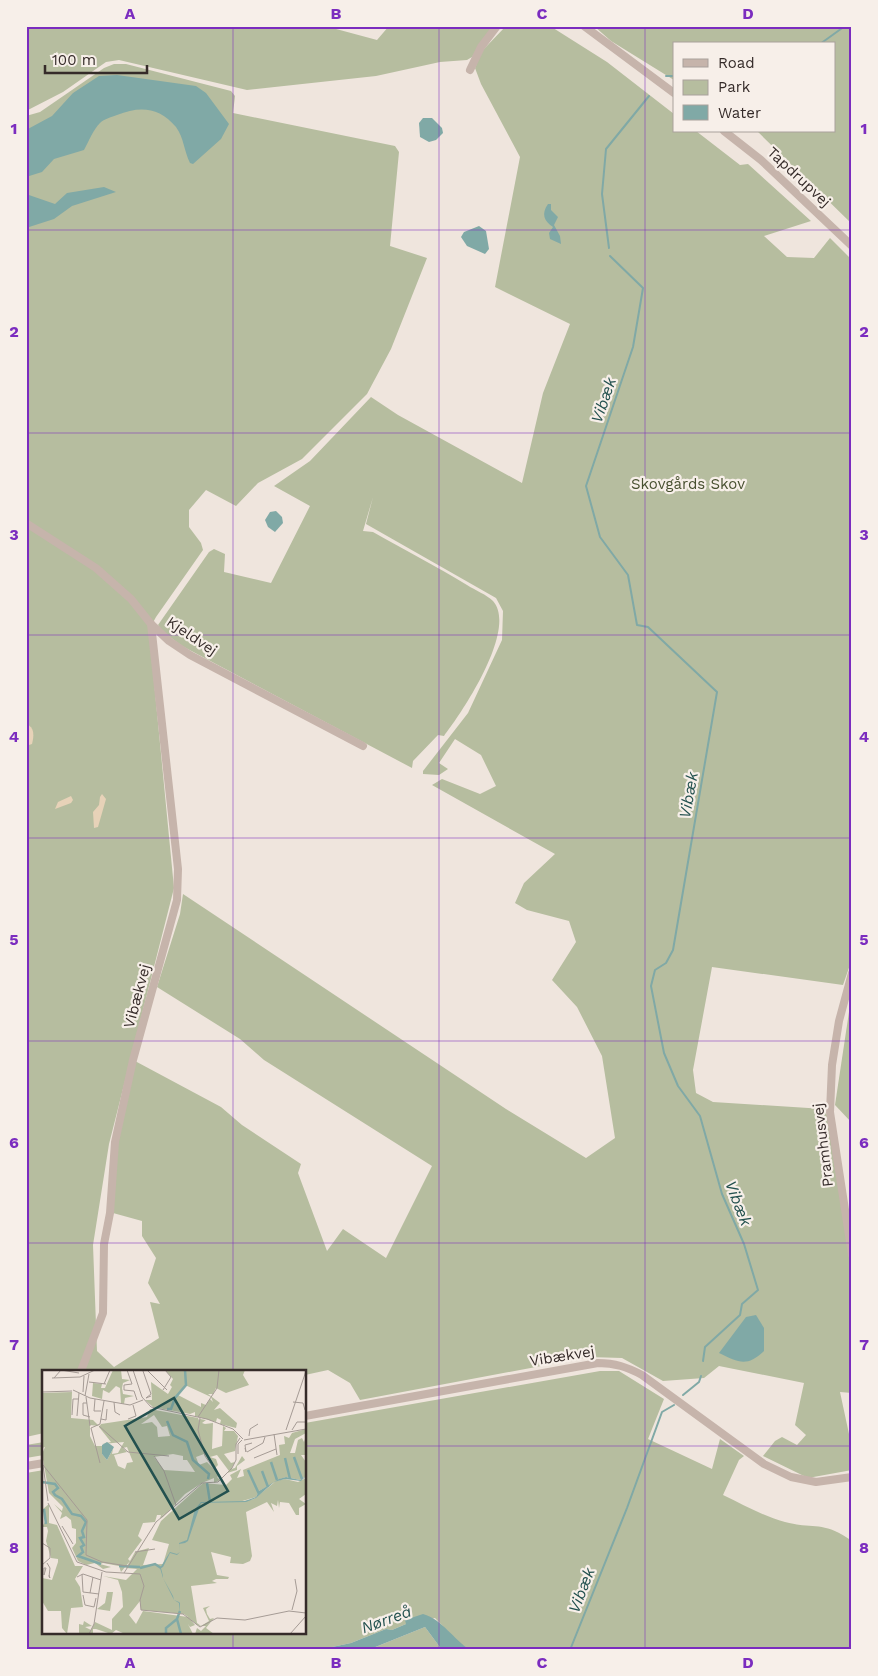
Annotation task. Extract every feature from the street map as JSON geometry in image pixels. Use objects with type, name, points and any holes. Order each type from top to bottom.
[{"type":"street","points":[[470,70],[481,47],[497,26]]},
{"type":"street","points":[[584,26],[673,92]]},
{"type":"street","name":"Tapdrupvej","points":[[725,132],[761,160],[852,246]]},
{"type":"street","name":"Kjeldvej","points":[[26,523],[96,568],[131,599],[151,624],[169,640],[190,654],[362,746]]},
{"type":"street","name":"Vibækvej","points":[[81,1370],[103,1313],[104,1244],[110,1213],[115,1142],[133,1060],[177,900],[178,869],[151,624]]},
{"type":"street","name":"Pramhusvej","points":[[852,973],[839,1021],[832,1065],[830,1112],[852,1256]]},
{"type":"street","name":"Vibækvej","points":[[306,1416],[588,1365],[612,1363],[628,1367],[642,1375],[764,1464],[792,1477],[816,1482],[852,1477]]},
{"type":"street","points":[[26,1466],[42,1463]]},
{"type":"green space","points":[[26,26],[325,26],[377,40],[389,26],[493,26],[472,57],[467,60],[440,62],[376,76],[247,90],[119,60],[106,62],[63,92],[26,111]]},
{"type":"green space","name":"Skovgårds Skov","points":[[506,26],[550,26],[607,62],[673,113],[673,132],[697,132],[740,165],[748,164],[811,221],[764,236],[787,257],[814,258],[830,238],[852,260],[852,959],[843,985],[712,967],[693,1070],[696,1093],[713,1102],[824,1109],[829,1119],[852,1273],[852,1393],[840,1392],[852,1448],[852,1470],[808,1478],[763,1456],[775,1441],[782,1437],[797,1445],[806,1435],[795,1425],[804,1383],[719,1366],[704,1378],[663,1381],[622,1358],[589,1357],[360,1400],[350,1383],[328,1370],[306,1375],[306,1370],[42,1370],[42,1433],[26,1437],[26,116],[40,112],[104,68],[114,64],[126,64],[231,91],[235,96],[233,113],[395,146],[399,152],[390,246],[427,258],[391,349],[367,394],[302,459],[258,483],[236,506],[206,490],[189,510],[189,527],[201,543],[203,550],[149,630],[174,888],[109,1144],[93,1245],[97,1351],[114,1367],[159,1338],[150,1302],[160,1304],[148,1283],[156,1258],[142,1236],[142,1221],[113,1213],[117,1141],[135,1061],[221,1107],[242,1125],[301,1164],[298,1173],[327,1251],[343,1229],[386,1258],[432,1166],[264,1060],[240,1039],[157,987],[180,914],[183,894],[506,1109],[586,1158],[615,1138],[602,1056],[577,1007],[552,980],[576,942],[569,921],[527,910],[515,903],[524,883],[555,854],[432,785],[442,779],[480,794],[496,786],[481,755],[455,739],[439,763],[448,769],[439,775],[423,774],[423,771],[468,713],[502,640],[503,611],[496,598],[366,524],[373,497],[363,531],[373,532],[484,595],[493,601],[499,614],[498,631],[493,650],[474,691],[444,736],[438,735],[413,761],[412,768],[182,646],[162,631],[158,625],[209,552],[214,549],[225,554],[224,572],[271,583],[310,506],[274,486],[310,461],[371,397],[398,415],[522,483],[543,393],[570,324],[495,287],[520,157],[481,84],[475,68],[482,51]]},
{"type":"green space","points":[[594,26],[852,26],[852,224],[758,132],[836,132],[836,42],[673,42],[673,79],[611,41]]},
{"type":"green space","points":[[852,992],[852,1123],[835,1105]]},
{"type":"green space","points":[[600,1371],[619,1371],[664,1399],[648,1439],[712,1469],[720,1439],[744,1456],[739,1460],[723,1495],[777,1520],[826,1528],[842,1534],[852,1541],[852,1650],[470,1650],[459,1643],[435,1618],[406,1624],[392,1630],[386,1629],[351,1643],[318,1650],[26,1650],[26,1473],[42,1470],[42,1634],[306,1634],[306,1423]]},
{"type":"green space","points":[[42,1442],[42,1455],[26,1458],[26,1445]]},
{"type":"green space","points":[[425,1627],[442,1650],[368,1650]]},
{"type":"sand","points":[[26,724],[31,727],[33,735],[32,744],[26,746]]},
{"type":"sand","points":[[102,794],[106,799],[98,827],[94,828],[93,812],[99,805]]},
{"type":"sand","points":[[71,796],[73,800],[71,803],[55,809],[58,802]]},
{"type":"water","points":[[117,75],[196,86],[206,93],[229,124],[221,139],[193,164],[190,163],[179,131],[170,120],[163,115],[149,110],[125,112],[100,123],[84,150],[54,159],[42,172],[26,177],[26,130],[52,116],[73,93],[99,76]]},
{"type":"water","points":[[423,118],[432,118],[442,128],[443,133],[436,140],[429,142],[420,137],[419,123]]},
{"type":"water","points":[[104,187],[116,192],[72,206],[54,219],[26,228],[26,194],[55,204],[67,193]]},
{"type":"water","points":[[548,204],[551,204],[551,210],[558,217],[554,225],[560,236],[561,244],[550,239],[549,233],[553,227],[544,217]]},
{"type":"water","points":[[479,226],[486,231],[489,249],[485,254],[467,246],[461,237],[464,232]]},
{"type":"water","points":[[276,511],[282,517],[283,523],[275,532],[268,527],[265,520],[270,512]]},
{"type":"water","points":[[756,1315],[764,1328],[764,1351],[753,1359],[743,1362],[719,1353],[746,1317]]},
{"type":"water","points":[[423,1614],[442,1625],[470,1650],[442,1650],[425,1627],[368,1650],[318,1650],[351,1643],[386,1629],[392,1630],[406,1624],[405,1620]]},
{"type":"waterway","points":[[823,42],[845,26]]},
{"type":"waterway","points":[[666,76],[673,76]]},
{"type":"waterway","points":[[609,248],[602,194],[606,149],[649,96]]},
{"type":"waterway","name":"Vibæk","points":[[610,256],[643,288],[633,347],[586,486],[600,537],[628,575],[637,625],[648,627],[717,692],[673,950],[666,963],[655,970],[651,986],[664,1053],[678,1086],[700,1116],[722,1194],[744,1244],[758,1290],[742,1304],[740,1315],[705,1347],[703,1361]]},
{"type":"waterway","name":"Vibæk","points":[[683,1395],[699,1382],[701,1376]]},
{"type":"waterway","name":"Vibæk","points":[[570,1650],[627,1508],[662,1412],[674,1405]]},
{"type":"water label","name":"Nørreå","points":[[386,1619]]}]
